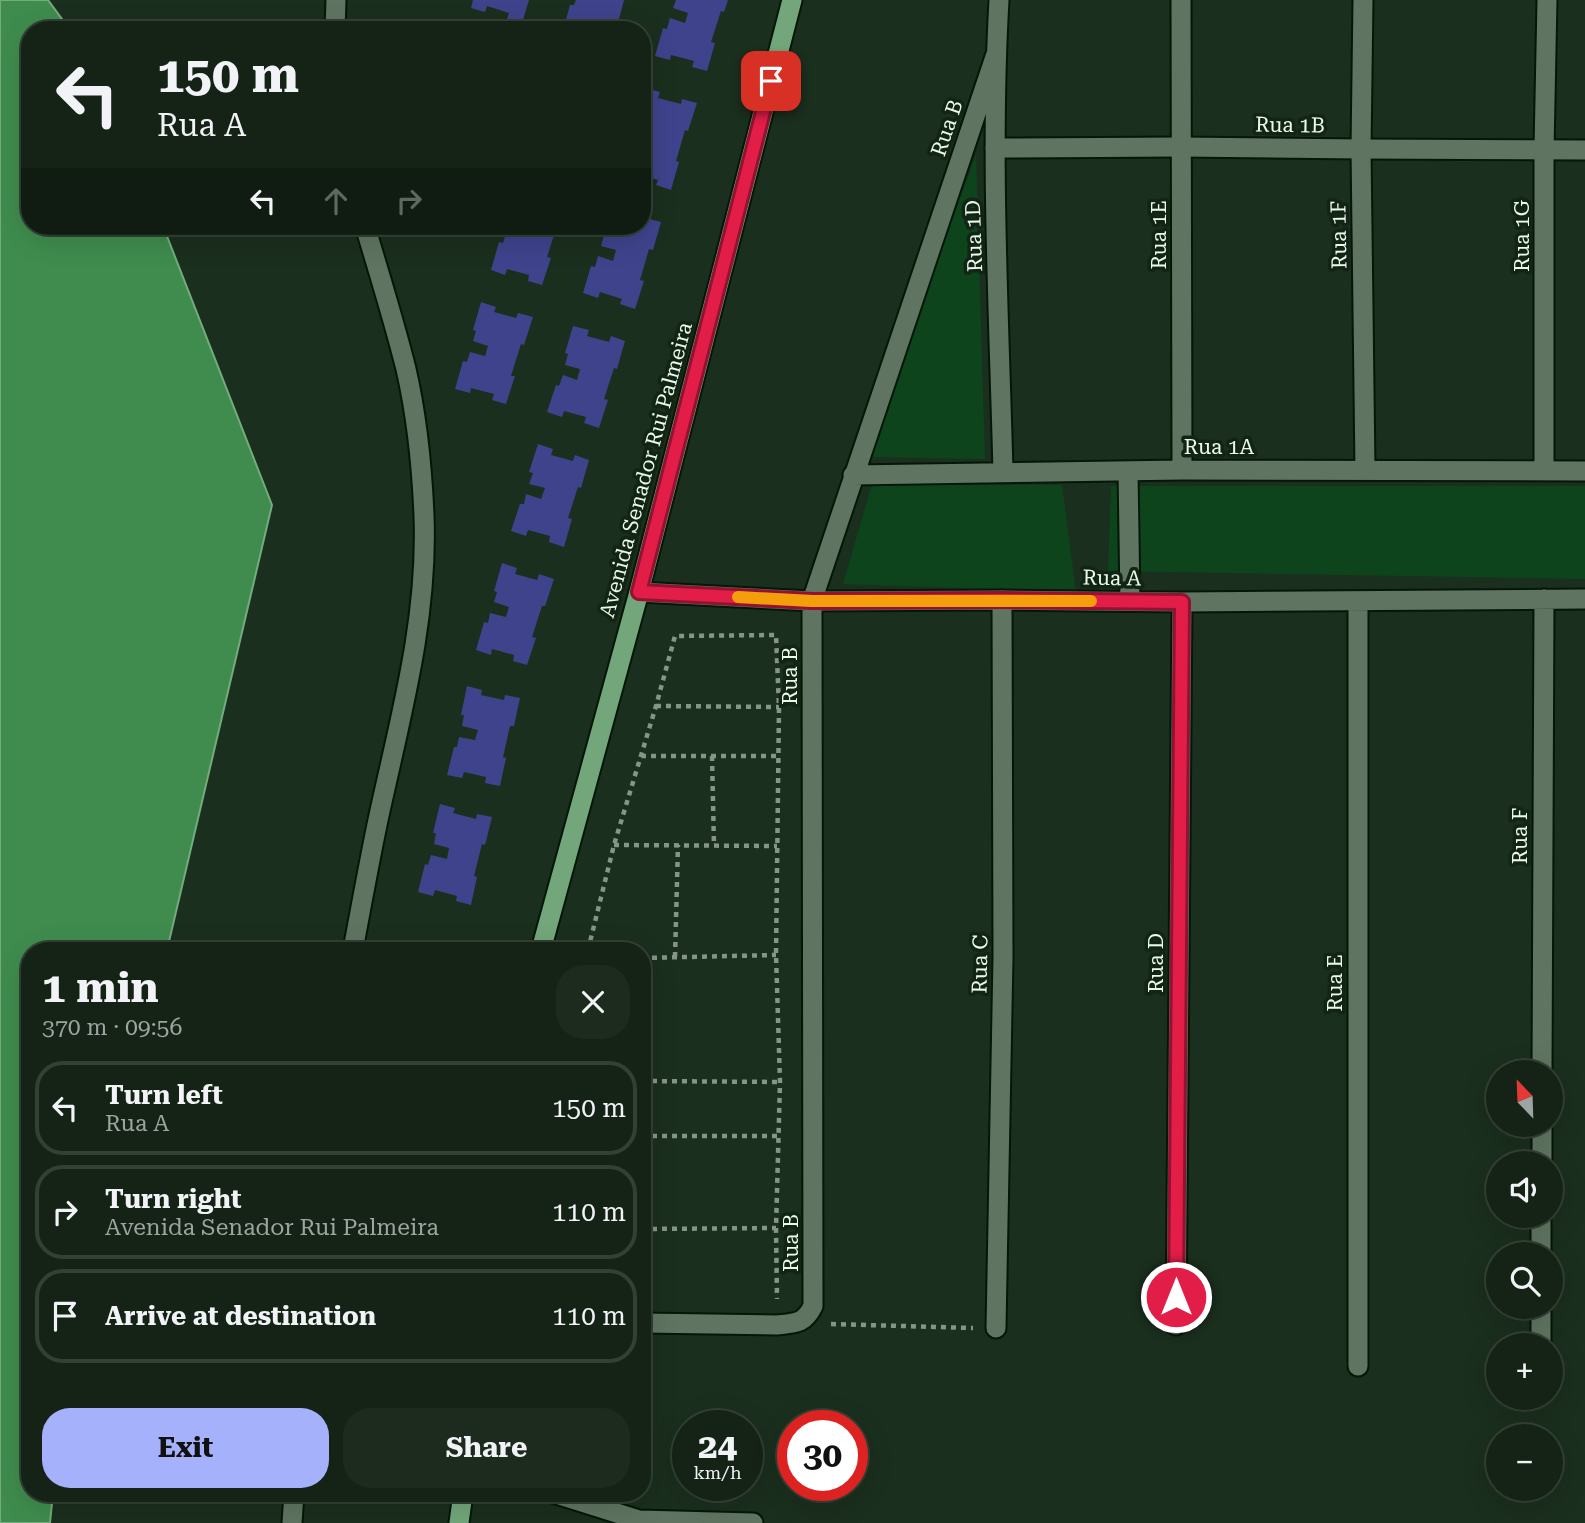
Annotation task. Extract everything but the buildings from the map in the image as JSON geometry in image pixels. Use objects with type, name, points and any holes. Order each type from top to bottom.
[{"type":"main road","name":"Avenida Senador Rui Palmeira","points":[[543,942],[639,592],[792,0]]},
{"type":"main road","points":[[459,1523],[462,1502]]},
{"type":"street","points":[[335,21],[336,0]]},
{"type":"street","name":"Rua 1D","points":[[999,0],[995,148],[1003,472]]},
{"type":"street","name":"Rua 1E","points":[[1181,0],[1182,470]]},
{"type":"street","name":"Rua 1F","points":[[1363,0],[1361,149],[1364,470]]},
{"type":"street","name":"Rua 1G","points":[[1544,471],[1547,0]]},
{"type":"street","name":"Rua B","points":[[799,1323],[813,1306],[812,601],[996,54]]},
{"type":"street","name":"Rua 1B","points":[[995,148],[1181,146],[1585,150]]},
{"type":"street","points":[[355,942],[411,675],[418,630],[424,541],[421,462],[413,405],[406,370],[368,235]]},
{"type":"street","name":"Rua 1A","points":[[853,475],[1182,470],[1585,471]]},
{"type":"street","points":[[1128,471],[1130,601]]},
{"type":"street","name":"Rua A","points":[[639,592],[812,601],[1585,599]]},
{"type":"street","name":"Rua F","points":[[1542,1060],[1544,599]]},
{"type":"street","name":"Rua C","points":[[996,1328],[1003,957],[1002,600]]},
{"type":"street","name":"Rua E","points":[[1358,601],[1358,1366]]},
{"type":"street","name":"Rua D","points":[[1176,1325],[1182,602]]},
{"type":"street","points":[[651,1323],[799,1323]]},
{"type":"street","points":[[292,1523],[293,1502]]},
{"type":"street","points":[[578,1502],[633,1521],[753,1523]]},
{"type":"path","points":[[590,942],[614,845],[675,636],[776,635],[779,707],[776,954],[780,1082],[776,1228],[777,1325]]},
{"type":"path","points":[[656,706],[779,707]]},
{"type":"path","points":[[641,755],[778,756]]},
{"type":"path","points":[[712,755],[714,846]]},
{"type":"path","points":[[614,845],[777,846]]},
{"type":"path","points":[[675,957],[678,845]]},
{"type":"path","points":[[651,958],[776,954]]},
{"type":"path","points":[[651,1081],[780,1082]]},
{"type":"path","points":[[651,1136],[779,1136]]},
{"type":"path","points":[[651,1229],[776,1228]]},
{"type":"path","points":[[799,1323],[996,1328]]},
{"type":"shaded area","points":[[0,0],[48,0],[63,21],[21,21],[21,235],[167,235],[272,505],[169,942],[21,942],[21,1502],[52,1502],[50,1523],[0,1523]]},
{"type":"shaded area","points":[[976,155],[985,459],[865,457]]},
{"type":"shaded area","points":[[872,484],[1062,485],[1076,592],[843,584]]},
{"type":"shaded area","points":[[1111,486],[1585,486],[1585,579],[1108,571]]},
{"type":"slow traffic","points":[[738,597],[812,601],[1091,601]]},
{"type":"route","points":[[771,81],[639,592],[812,601],[1182,602],[1176,1297]]}]
